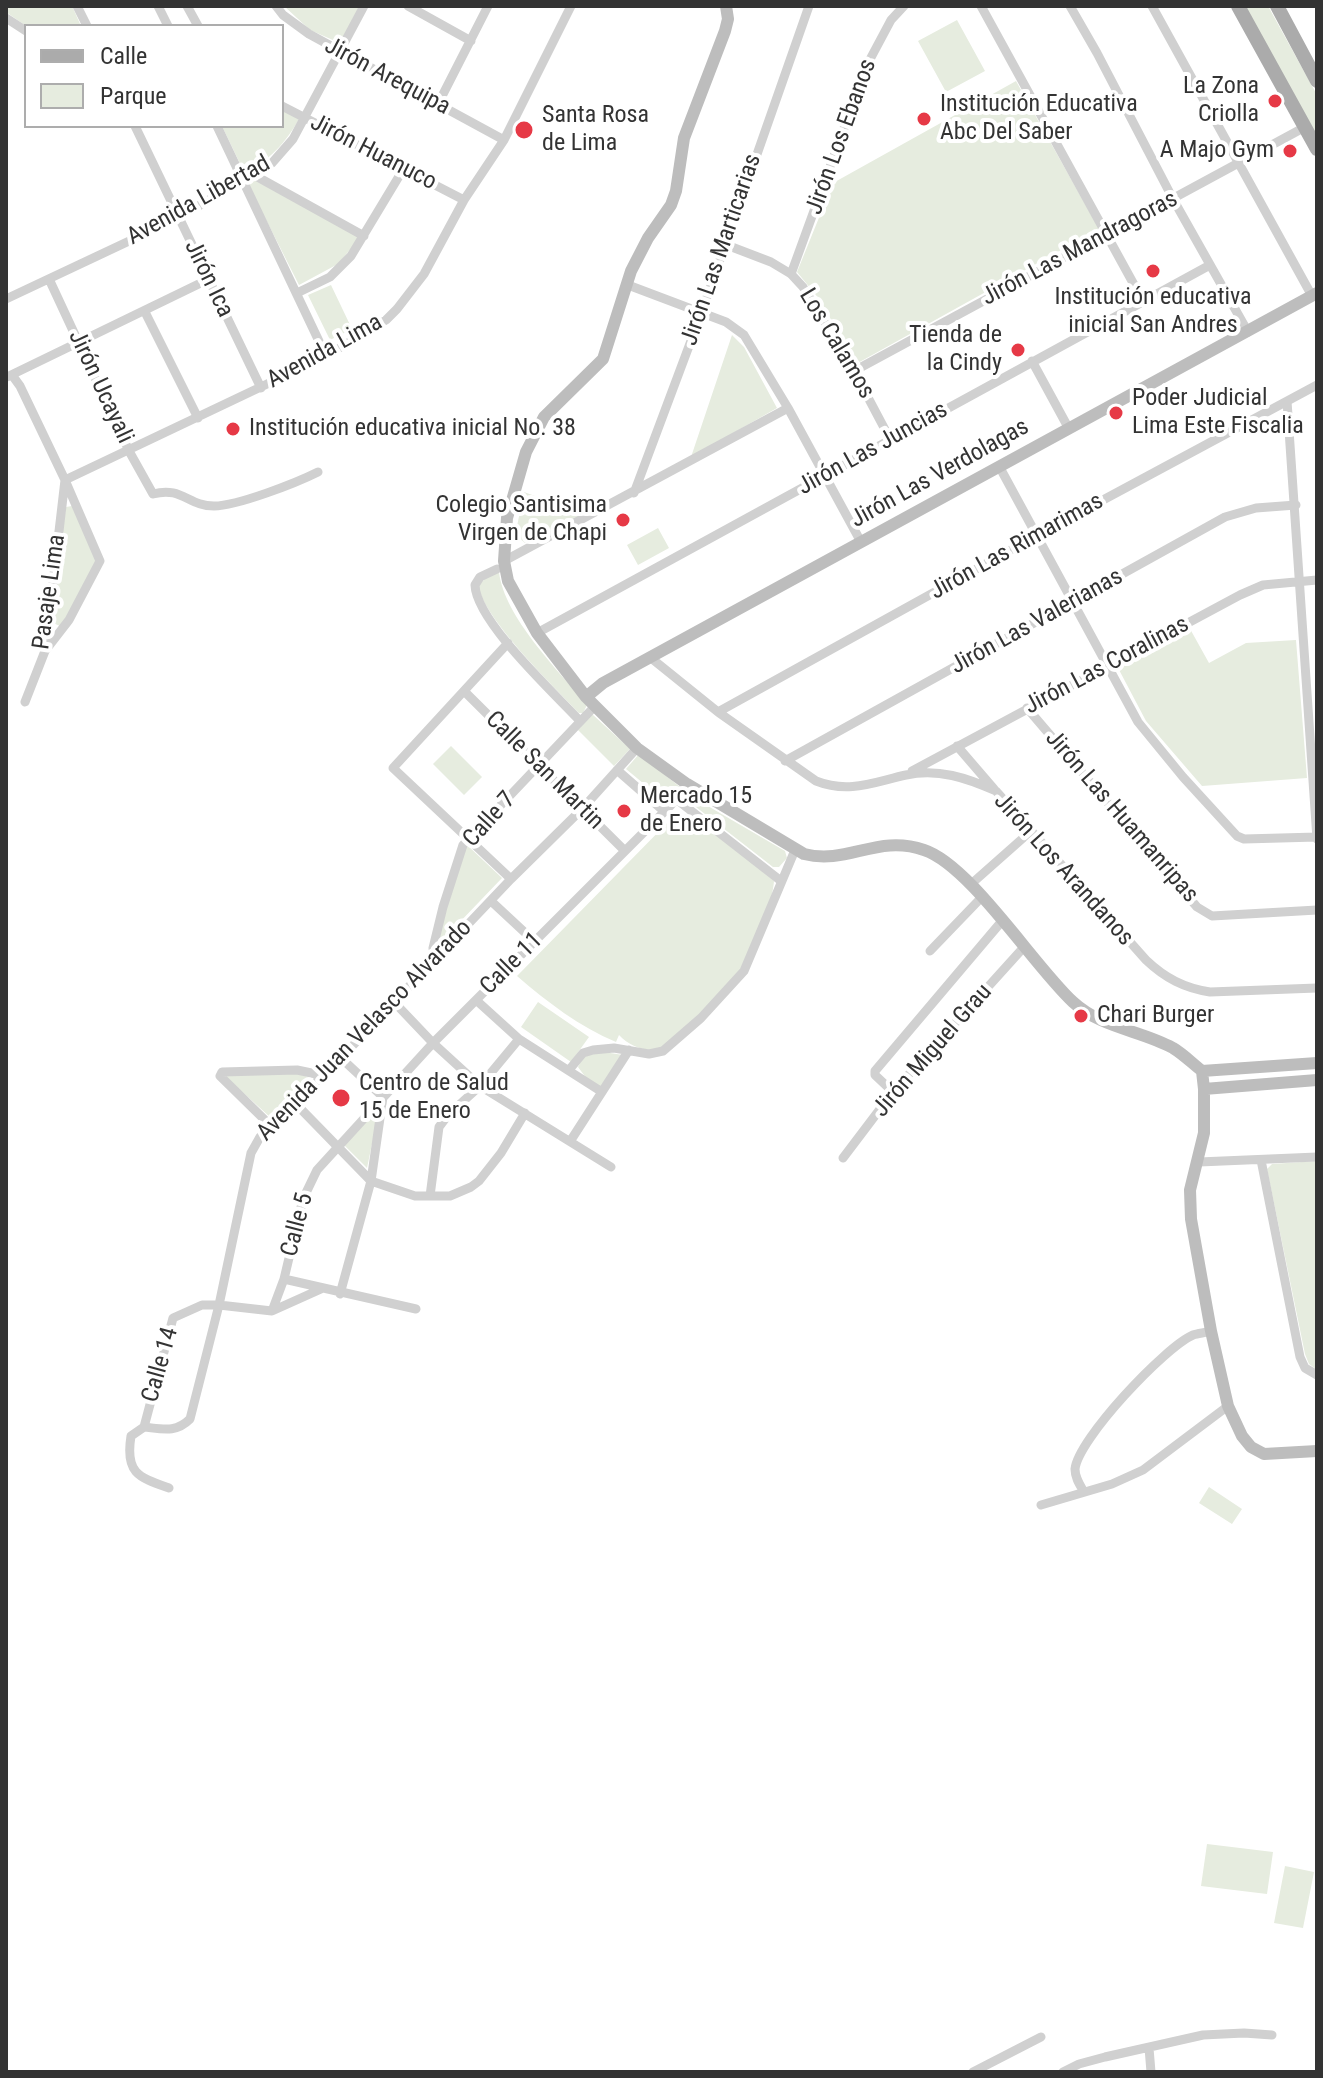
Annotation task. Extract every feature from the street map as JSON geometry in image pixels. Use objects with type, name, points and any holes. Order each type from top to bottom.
[{"type":"main road","points":[[1238,6],[1317,149]]},
{"type":"main road","points":[[1277,6],[1317,81]]},
{"type":"street","points":[[77,6],[86,24]]},
{"type":"street","points":[[158,6],[167,24]]},
{"type":"street","points":[[187,6],[197,24]]},
{"type":"street","name":"Jirón Arequipa","points":[[276,6],[295,25],[504,140]]},
{"type":"street","name":"Avenida Libertad","points":[[6,299],[178,218],[254,175],[283,152],[364,6]]},
{"type":"street","points":[[408,6],[471,41]]},
{"type":"street","points":[[438,104],[488,6]]},
{"type":"street","points":[[726,6],[728,19],[725,31],[684,138],[676,191],[671,205],[639,254],[603,359],[544,417],[526,452],[507,518],[500,565],[537,633],[590,702],[637,748],[687,784],[795,850],[824,858],[873,846],[900,844],[929,851],[939,857],[970,885],[1071,1000],[1097,1019],[1174,1049],[1202,1071],[1317,1063]]},
{"type":"street","name":"Jirón Las Marticarias","points":[[634,493],[701,314],[809,6]]},
{"type":"street","name":"Jirón Los Ebanos","points":[[791,274],[867,65],[891,20],[904,6]]},
{"type":"street","points":[[981,6],[1143,301]]},
{"type":"street","points":[[1070,6],[1248,332]]},
{"type":"street","points":[[1152,6],[1315,295]]},
{"type":"street","name":"Avenida Lima","points":[[65,480],[326,356],[386,320],[407,298],[433,259],[464,200],[504,140],[566,8]]},
{"type":"street","points":[[6,18],[24,30]]},
{"type":"street","name":"Jirón Huanuco","points":[[284,107],[464,200]]},
{"type":"street","name":"Jirón Las Mandragoras","points":[[854,371],[1305,127]]},
{"type":"street","name":"Jirón Ica","points":[[136,128],[261,388]]},
{"type":"street","points":[[218,128],[326,356]]},
{"type":"street","points":[[297,293],[330,277],[351,256],[404,168]]},
{"type":"street","points":[[254,175],[364,236]]},
{"type":"street","name":"Los Calamos","points":[[724,244],[756,255],[791,274],[816,306],[890,439]]},
{"type":"street","name":"Jirón Las Juncias","points":[[537,633],[1210,265]]},
{"type":"street","name":"Jirón Ucayali","points":[[49,279],[129,451],[153,494],[175,491],[192,501],[214,506],[259,496],[318,472]]},
{"type":"street","points":[[45,651],[69,620],[100,561],[20,386],[9,376],[209,279]]},
{"type":"street","points":[[628,285],[726,322],[744,335],[861,542]]},
{"type":"street","name":"Jirón Las Verdolagas","points":[[590,702],[603,683],[1315,295]]},
{"type":"street","points":[[145,312],[198,418]]},
{"type":"street","points":[[1032,361],[1069,429]]},
{"type":"street","name":"Jirón Las Rimarimas","points":[[718,712],[1317,385]]},
{"type":"street","points":[[999,466],[1138,722],[1183,777],[1237,836],[1244,839],[1317,838],[1287,401]]},
{"type":"street","points":[[580,721],[508,643],[479,603],[475,592],[478,579],[788,408]]},
{"type":"street","name":"Pasaje Lima","points":[[25,702],[45,651],[65,480]]},
{"type":"street","name":"Jirón Las Valerianas","points":[[785,761],[1225,517],[1256,508],[1296,505]]},
{"type":"street","name":"Jirón Las Coralinas","points":[[906,775],[1240,595],[1263,585],[1317,580]]},
{"type":"street","points":[[508,643],[393,768],[511,879]]},
{"type":"street","name":"Jirón Los Arandanos","points":[[651,658],[785,761],[831,787],[859,787],[906,775],[948,774],[996,791],[1146,960],[1166,978],[1210,992],[1317,988]]},
{"type":"street","name":"Calle San Martin","points":[[464,691],[625,851]]},
{"type":"street","name":"Calle 7","points":[[434,960],[433,948],[443,907],[463,845],[580,721],[590,702]]},
{"type":"street","name":"Jirón Las Huamanripas","points":[[1027,708],[1205,913],[1223,916],[1317,910]]},
{"type":"street","points":[[957,746],[996,791]]},
{"type":"street","name":"Avenida Juan Velasco Alvarado","points":[[144,1427],[172,1430],[182,1427],[190,1419],[219,1305],[251,1153],[260,1137],[341,1058],[637,748]]},
{"type":"street","points":[[617,770],[665,812]]},
{"type":"street","name":"Calle 11","points":[[339,1147],[433,1043],[665,812],[687,784]]},
{"type":"street","points":[[676,799],[781,881]]},
{"type":"street","points":[[970,885],[1031,831]]},
{"type":"street","points":[[569,1070],[576,1059],[593,1050],[629,1050],[649,1054],[663,1051],[729,990],[744,971],[795,850]]},
{"type":"street","points":[[930,951],[981,898]]},
{"type":"street","points":[[491,901],[534,941]]},
{"type":"street","points":[[893,1092],[875,1075],[875,1071],[1002,921]]},
{"type":"street","name":"Jirón Miguel Grau","points":[[843,1158],[893,1092],[1024,947]]},
{"type":"street","points":[[476,1000],[519,1039],[602,1092]]},
{"type":"street","points":[[394,1002],[480,1086],[611,1167]]},
{"type":"street","points":[[430,1196],[439,1127],[480,1086],[519,1039]]},
{"type":"street","points":[[571,1140],[629,1050]]},
{"type":"street","points":[[340,1294],[371,1181],[383,1097],[341,1058]]},
{"type":"street","points":[[271,1126],[220,1076],[222,1072],[297,1070],[321,1075]]},
{"type":"street","points":[[1202,1071],[1204,1133],[1190,1190],[1190,1203],[1211,1331],[1228,1406],[1242,1436],[1251,1447],[1264,1454],[1317,1451]]},
{"type":"street","points":[[1204,1089],[1317,1080]]},
{"type":"street","points":[[295,1103],[371,1181],[415,1196],[450,1196],[479,1181],[501,1153],[525,1113]]},
{"type":"street","name":"Calle 5","points":[[272,1311],[284,1279],[310,1180],[339,1147]]},
{"type":"street","points":[[1199,1162],[1317,1157]]},
{"type":"street","points":[[1261,1160],[1300,1357],[1305,1368],[1317,1375]]},
{"type":"street","points":[[284,1279],[416,1309]]},
{"type":"street","points":[[272,1311],[321,1289]]},
{"type":"street","name":"Calle 14","points":[[169,1488],[140,1477],[130,1462],[131,1436],[144,1427],[173,1318],[202,1305],[272,1311]]},
{"type":"street","points":[[1084,1492],[1075,1470],[1079,1456],[1112,1407],[1192,1336],[1211,1331]]},
{"type":"street","points":[[1041,1505],[1112,1484],[1143,1470],[1228,1406]]},
{"type":"street","points":[[1063,2072],[1079,2064],[1203,2035],[1272,2035]]},
{"type":"street","points":[[973,2072],[1041,2037]]},
{"type":"street","points":[[1149,2048],[1151,2072]]},
{"type":"green space","points":[[6,6],[72,6],[80,24],[24,25],[6,12]]},
{"type":"green space","points":[[284,6],[361,6],[342,44],[310,30]]},
{"type":"green space","points":[[1244,6],[1268,6],[1317,95],[1317,138]]},
{"type":"green space","points":[[957,20],[985,71],[946,92],[918,41]]},
{"type":"green space","points":[[1016,81],[1099,229],[856,364],[820,300],[797,272],[833,183]]},
{"type":"green space","points":[[284,110],[299,119],[276,150],[245,174],[223,128],[284,128]]},
{"type":"green space","points":[[255,180],[360,238],[338,264],[299,285],[248,184]]},
{"type":"green space","points":[[331,285],[352,329],[330,340],[308,295]]},
{"type":"green space","points":[[732,335],[744,347],[777,408],[691,457]]},
{"type":"green space","points":[[524,492],[584,514],[525,543],[516,531]]},
{"type":"green space","points":[[72,506],[97,563],[62,627],[51,622],[66,507]]},
{"type":"green space","points":[[658,528],[669,548],[638,565],[627,545]]},
{"type":"green space","points":[[499,572],[511,607],[534,643],[587,705],[583,713],[579,713],[537,670],[492,615],[478,585]]},
{"type":"green space","points":[[1189,627],[1209,663],[1246,643],[1296,640],[1307,778],[1202,786],[1146,721],[1117,666]]},
{"type":"green space","points":[[592,714],[630,749],[614,766],[578,730]]},
{"type":"green space","points":[[451,746],[482,777],[464,795],[433,764]]},
{"type":"green space","points":[[639,754],[680,787],[667,803],[626,769]]},
{"type":"green space","points":[[689,795],[785,851],[787,858],[779,867],[773,867],[687,800]]},
{"type":"green space","points":[[690,813],[774,881],[767,913],[742,968],[675,1042],[663,1049],[650,1050],[636,1047],[619,1035],[616,1042],[564,1013],[517,976],[673,817]]},
{"type":"green space","points":[[466,844],[502,878],[435,948]]},
{"type":"green space","points":[[538,1002],[589,1037],[571,1062],[521,1027]]},
{"type":"green space","points":[[604,1052],[623,1055],[601,1087],[587,1079],[578,1067],[584,1056]]},
{"type":"green space","points":[[298,1073],[310,1078],[271,1118],[226,1077],[228,1075]]},
{"type":"green space","points":[[375,1110],[378,1115],[367,1168],[343,1144]]},
{"type":"green space","points":[[1317,1161],[1317,1370],[1309,1364],[1305,1354],[1267,1169],[1272,1164]]},
{"type":"green space","points":[[1209,1487],[1242,1509],[1232,1524],[1199,1503]]},
{"type":"green space","points":[[1207,1844],[1273,1852],[1267,1894],[1201,1886]]},
{"type":"green space","points":[[1285,1866],[1314,1872],[1303,1928],[1274,1923]]},
{"type":"place","name":"La Zona Criolla","points":[[1275,101]]},
{"type":"place","name":"Institución Educativa Abc Del Saber","points":[[924,119]]},
{"type":"place","name":"Santa Rosa de Lima","points":[[524,130]]},
{"type":"place","name":"A Majo Gym","points":[[1290,151]]},
{"type":"place","name":"Institución educativa inicial San Andres","points":[[1153,271]]},
{"type":"place","name":"Tienda de la Cindy","points":[[1018,350]]},
{"type":"place","name":"Poder Judicial Lima Este Fiscalia","points":[[1116,413]]},
{"type":"place","name":"Institución educativa inicial No. 38","points":[[233,429]]},
{"type":"place","name":"Colegio Santisima Virgen de Chapi","points":[[623,520]]},
{"type":"place","name":"Mercado 15 de Enero","points":[[624,811]]},
{"type":"place","name":"Chari Burger","points":[[1081,1016]]},
{"type":"place","name":"Centro de Salud 15 de Enero","points":[[341,1098]]}]
